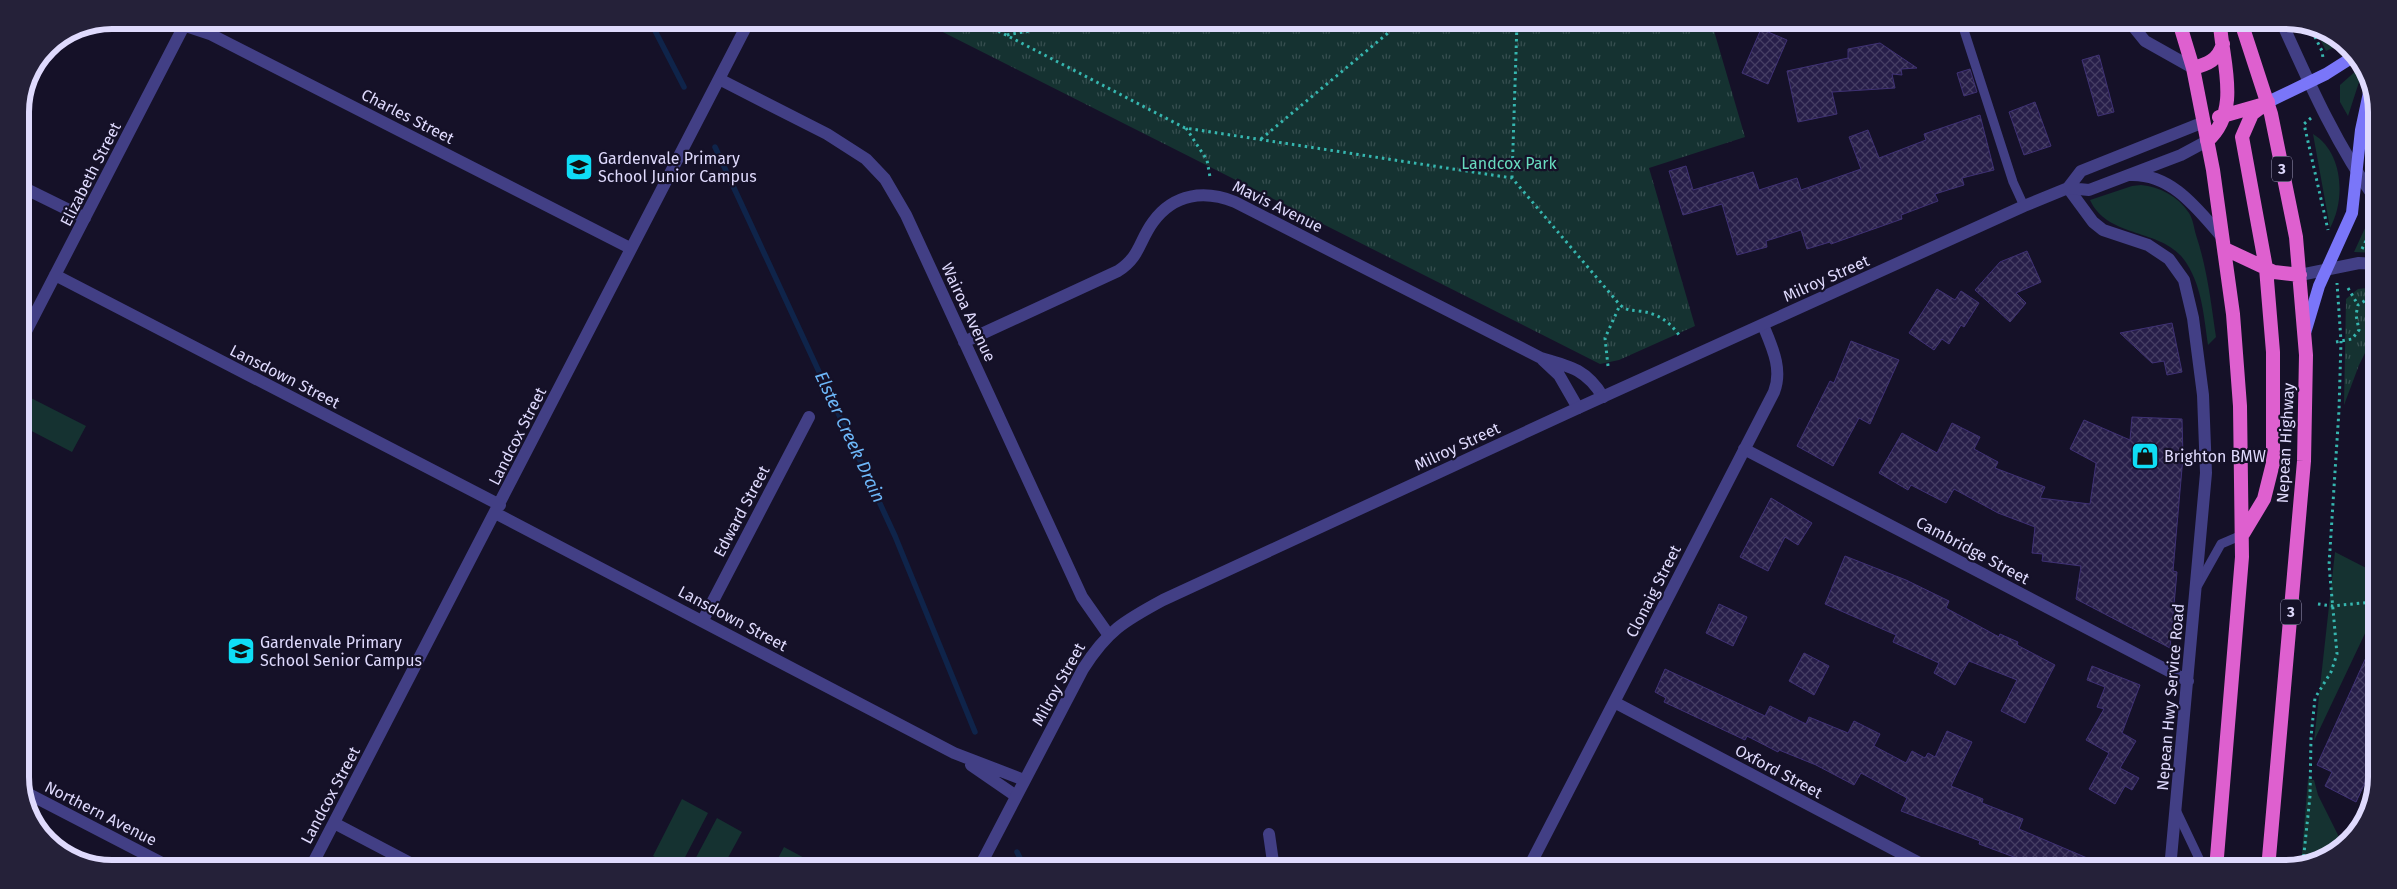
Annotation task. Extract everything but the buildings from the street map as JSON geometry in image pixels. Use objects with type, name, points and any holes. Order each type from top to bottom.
[{"type":"highway","points":[[2181,29],[2193,68],[2204,122],[2224,244],[2234,314],[2240,398],[2242,535],[2217,860]]},
{"type":"highway","points":[[2207,141],[2218,130],[2225,115],[2227,74],[2221,29]]},
{"type":"highway","name":"Nepean Highway","points":[[2243,29],[2268,102],[2296,236],[2305,333],[2304,461],[2269,860]]},
{"type":"highway","points":[[2193,68],[2212,61],[2219,54],[2223,44]]},
{"type":"highway","points":[[2204,122],[2268,102]]},
{"type":"highway","points":[[2242,535],[2264,499],[2273,463],[2273,352],[2266,268],[2242,137],[2245,126],[2252,114],[2268,102]]},
{"type":"highway","points":[[2224,244],[2266,268],[2284,275],[2300,276]]},
{"type":"main road","points":[[2268,102],[2338,68],[2350,60]]},
{"type":"main road","points":[[2305,333],[2314,300],[2330,270],[2350,219],[2358,172],[2361,130],[2367,100]]},
{"type":"street","name":"Elizabeth Street","points":[[29,326],[183,29]]},
{"type":"street","name":"Charles Street","points":[[199,29],[630,248]]},
{"type":"street","name":"Landcox Street","points":[[314,860],[498,509],[630,248],[745,29]]},
{"type":"street","points":[[2134,29],[2145,41],[2193,68]]},
{"type":"street","points":[[2285,29],[2321,108],[2368,188]]},
{"type":"street","name":"Wairoa Avenue","points":[[719,79],[827,134],[866,159],[885,179],[903,208],[1082,597],[1108,634]]},
{"type":"street","name":"Milroy Street","points":[[2068,188],[2081,171],[2204,122]]},
{"type":"street","name":"Milroy Street","points":[[983,860],[1083,669],[1108,634],[1128,618],[1163,600],[1578,408],[2024,206],[2068,188],[2089,190],[2181,155],[2207,141]]},
{"type":"street","points":[[2128,175],[2148,177],[2174,187],[2184,195],[2224,244]]},
{"type":"street","name":"Nepean Hwy Service Road","points":[[2068,188],[2093,222],[2103,230],[2148,245],[2169,258],[2180,274],[2188,292],[2199,366],[2206,443],[2204,500],[2171,860]]},
{"type":"street","points":[[29,190],[85,218]]},
{"type":"street","name":"Mavis Avenue","points":[[964,342],[1118,271],[1134,258],[1152,223],[1160,214],[1181,200],[1207,194],[1235,202],[1541,358],[1568,365],[1590,378],[1603,397]]},
{"type":"street","points":[[2300,276],[2359,264],[2368,264]]},
{"type":"street","name":"Lansdown Street","points":[[55,275],[954,753],[1016,796]]},
{"type":"street","name":"Clonaig Street","points":[[1533,860],[1778,384],[1778,369],[1763,325]]},
{"type":"street","name":"Mavis Avenue","points":[[1541,358],[1559,375],[1578,408]]},
{"type":"street","name":"Edward Street","points":[[703,620],[809,417]]},
{"type":"street","name":"Cambridge Street","points":[[1744,449],[2188,681]]},
{"type":"street","name":"Oxford Street","points":[[1614,702],[1914,860]]},
{"type":"street","name":"Lansdown Street","points":[[954,753],[1024,780]]},
{"type":"street","name":"Northern Avenue","points":[[31,795],[156,860]]},
{"type":"street","points":[[334,823],[404,860]]},
{"type":"street","points":[[1269,834],[1272,860]]},
{"type":"lane","points":[[1964,29],[2013,182],[2024,206]]},
{"type":"lane","name":"Nepean Hwy Service Road","points":[[2196,587],[2221,544],[2242,535]]},
{"type":"lane","name":"Nepean Hwy Service Road","points":[[2176,809],[2200,860]]},
{"type":"path","points":[[995,29],[1186,128],[1512,178],[1620,305],[1629,310],[1664,318],[1679,335]]},
{"type":"path","points":[[1007,35],[1040,29]]},
{"type":"path","points":[[1260,139],[1393,29]]},
{"type":"path","points":[[1512,178],[1517,29]]},
{"type":"path","points":[[2313,34],[2323,53]]},
{"type":"path","points":[[2321,108],[2304,124],[2328,231]]},
{"type":"path","points":[[1186,128],[1207,160],[1210,177]]},
{"type":"path","points":[[2303,858],[2310,796],[2311,737],[2315,698],[2331,672],[2337,654],[2329,565],[2339,410],[2339,295],[2330,270]]},
{"type":"path","points":[[2339,342],[2352,339],[2359,330],[2356,315],[2358,305],[2348,288]]},
{"type":"path","points":[[2358,305],[2368,300]]},
{"type":"path","points":[[1608,366],[1609,358],[1605,338],[1620,305]]},
{"type":"path","points":[[2318,604],[2332,606],[2368,602]]},
{"type":"green space","name":"Landcox Park","points":[[937,29],[1713,29],[1745,137],[1649,168],[1695,326],[1619,360],[1600,364]]},
{"type":"green space","points":[[2318,36],[2336,47],[2326,51]]},
{"type":"green space","points":[[2357,70],[2361,77],[2348,116],[2340,102],[2340,85]]},
{"type":"green space","points":[[2313,134],[2331,152],[2339,177],[2338,204],[2330,228]]},
{"type":"green space","points":[[2141,185],[2168,193],[2185,207],[2192,218],[2206,273],[2216,337],[2208,345],[2204,313],[2199,293],[2187,264],[2177,252],[2165,244],[2110,222],[2098,213],[2090,200],[2132,186]]},
{"type":"green space","points":[[2368,222],[2368,253],[2354,252]]},
{"type":"green space","points":[[2368,288],[2368,347],[2344,405],[2346,299],[2358,289]]},
{"type":"green space","points":[[29,397],[86,426],[72,452],[29,430]]},
{"type":"green space","points":[[2335,552],[2368,569],[2368,627],[2314,741]]},
{"type":"green space","points":[[2308,779],[2314,780],[2318,795],[2340,839],[2327,849],[2301,859]]},
{"type":"green space","points":[[682,799],[708,813],[684,860],[661,860],[653,856]]},
{"type":"green space","points":[[717,818],[742,832],[727,860],[695,860]]},
{"type":"green space","points":[[784,847],[808,860],[777,860]]},
{"type":"waterway","name":"Elster Creek Drain","points":[[654,29],[684,87]]},
{"type":"waterway","name":"Elster Creek Drain","points":[[715,147],[895,536],[975,732]]},
{"type":"waterway","name":"Elster Creek Drain","points":[[1017,852],[1021,860]]},
{"type":"place","name":"Gardenvale Primary School Junior Campus","points":[[579,167]]},
{"type":"place","name":"Brighton BMW","points":[[2145,456]]},
{"type":"place","name":"Gardenvale Primary School Senior Campus","points":[[241,651]]}]
